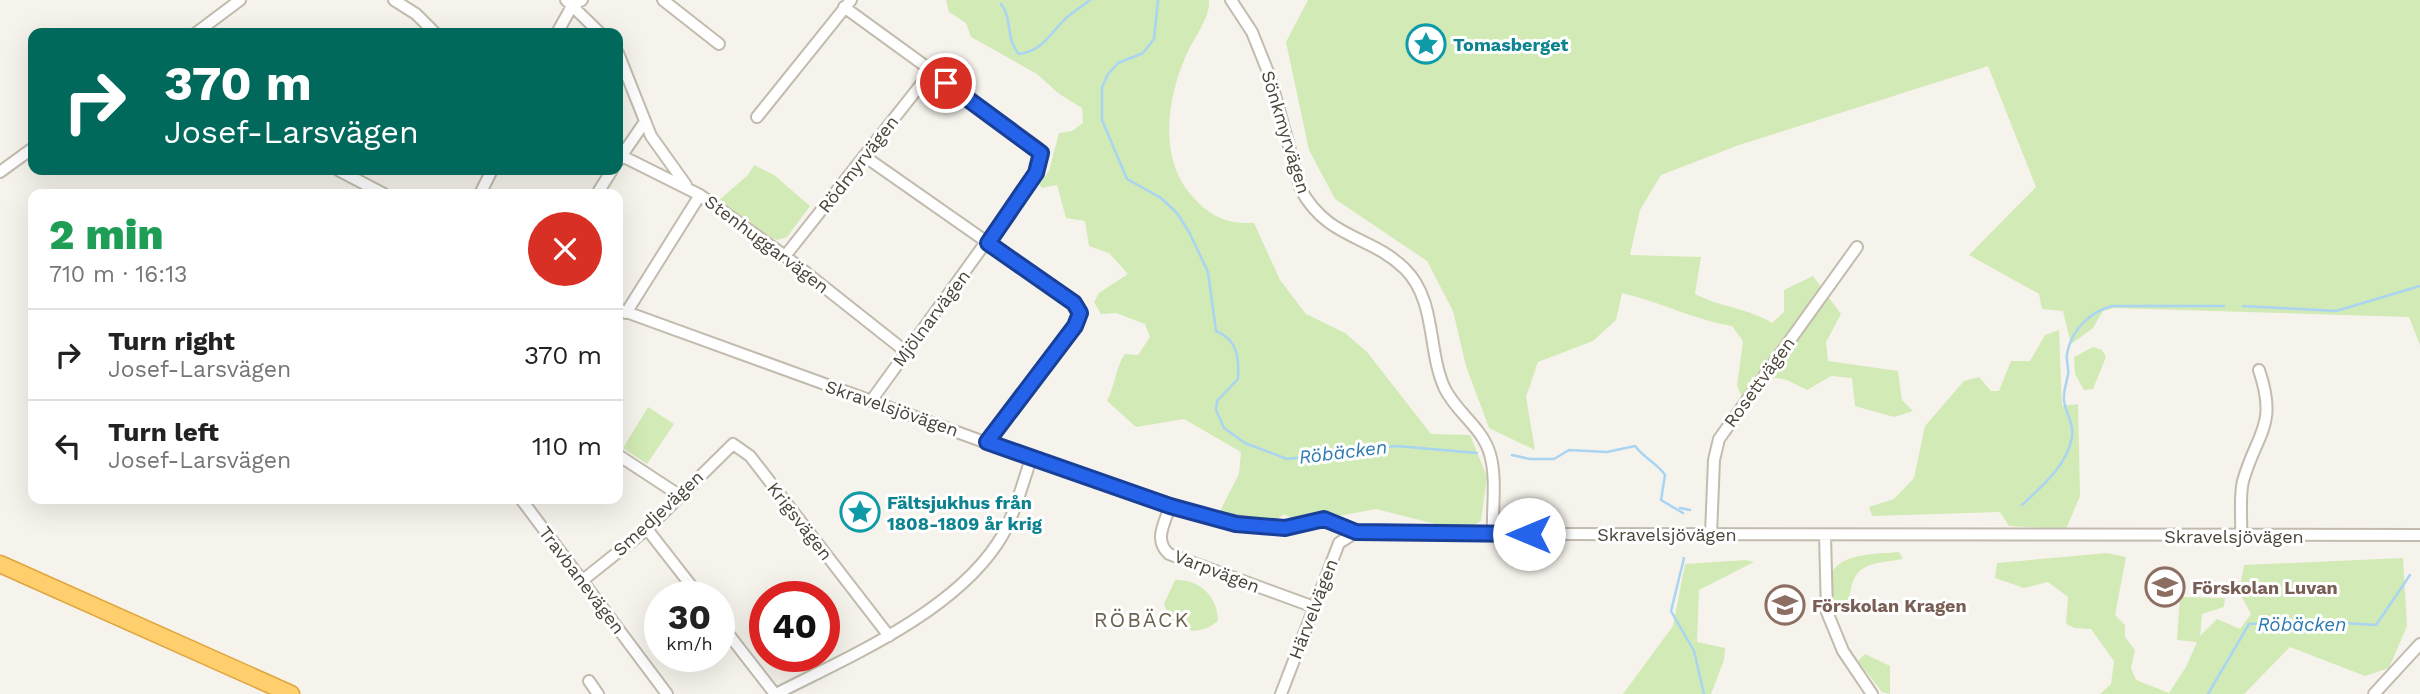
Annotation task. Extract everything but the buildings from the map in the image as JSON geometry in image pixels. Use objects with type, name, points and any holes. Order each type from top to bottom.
[{"type":"highway","points":[[0,564],[291,694]]},
{"type":"highway","points":[[0,575],[264,694]]},
{"type":"street","points":[[203,28],[240,0]]},
{"type":"street","points":[[394,0],[416,14],[430,28]]},
{"type":"street","points":[[569,3],[582,0]]},
{"type":"street","points":[[663,0],[719,44]]},
{"type":"street","name":"Sönkmyrvägen","points":[[1231,0],[1259,48],[1301,190],[1309,205],[1334,229],[1388,256],[1416,284],[1426,304],[1437,366],[1447,392],[1487,446],[1492,464],[1493,534]]},
{"type":"street","points":[[559,28],[569,3]]},
{"type":"street","points":[[569,3],[595,28]]},
{"type":"street","points":[[757,117],[847,4],[930,73]]},
{"type":"street","points":[[623,66],[644,123],[661,154],[688,187]]},
{"type":"street","name":"Rödmyrvägen","points":[[785,256],[930,73]]},
{"type":"street","name":"Mjölnarvägen","points":[[871,401],[905,351],[988,243],[1039,167],[1041,153],[1038,148],[930,73]]},
{"type":"street","points":[[623,152],[644,123]]},
{"type":"street","points":[[0,172],[28,152]]},
{"type":"street","points":[[864,156],[1074,303],[1080,313],[1075,326],[987,442]]},
{"type":"street","name":"Stenhuggarvägen","points":[[623,159],[688,187],[700,195],[785,256],[905,351]]},
{"type":"street","points":[[348,175],[374,189]]},
{"type":"street","points":[[623,310],[700,195]]},
{"type":"street","name":"Rosettvägen","points":[[1711,534],[1714,460],[1719,439],[1857,247]]},
{"type":"street","name":"Skravelsjövägen","points":[[623,311],[1031,458],[1170,506],[1236,524],[1275,528],[1324,519],[1356,532],[1493,534],[2420,535]]},
{"type":"street","points":[[2241,536],[2243,482],[2266,426],[2266,392],[2259,370]]},
{"type":"street","name":"Smedjevägen","points":[[583,580],[647,529],[733,444]]},
{"type":"street","name":"Krigsvägen","points":[[733,444],[750,456],[889,636]]},
{"type":"street","points":[[623,458],[679,495]]},
{"type":"street","points":[[735,642],[776,694],[889,636],[947,595],[997,544],[1031,458]]},
{"type":"street","name":"Travbanevägen","points":[[525,504],[667,694]]},
{"type":"street","name":"Varpvägen","points":[[1170,506],[1159,538],[1161,547],[1169,554],[1314,607]]},
{"type":"street","points":[[647,529],[688,581]]},
{"type":"street","name":"Härvelvägen","points":[[1281,694],[1339,543],[1356,532]]},
{"type":"street","points":[[1825,535],[1827,612],[1843,651],[1872,694]]},
{"type":"street","points":[[2374,694],[2420,644]]},
{"type":"street","points":[[589,681],[598,694]]},
{"type":"green space","points":[[946,0],[1209,0],[1205,18],[1181,67],[1171,106],[1170,145],[1174,164],[1182,181],[1206,210],[1220,218],[1254,223],[1280,280],[1306,314],[1345,333],[1367,352],[1431,434],[1470,435],[1487,477],[1481,521],[1472,526],[1451,528],[1376,509],[1338,516],[1325,514],[1297,521],[1284,514],[1272,523],[1219,513],[1239,474],[1241,452],[1184,419],[1136,427],[1107,401],[1125,354],[1138,355],[1150,337],[1145,324],[1116,313],[1101,314],[1094,302],[1099,293],[1128,274],[1109,253],[1089,246],[1085,221],[1066,218],[1057,185],[1042,188],[1039,184],[1049,171],[1059,133],[1072,131],[1083,123],[1082,108],[1058,93],[1037,74],[971,37],[966,23],[949,12]]},
{"type":"green space","points":[[1308,0],[2420,0],[2420,345],[2409,317],[2114,308],[2103,311],[2093,328],[2071,344],[2063,311],[2042,309],[2039,294],[1969,255],[2036,187],[1988,66],[1739,145],[1661,175],[1640,210],[1630,255],[1701,257],[1695,294],[1772,323],[1784,312],[1784,290],[1813,276],[1841,314],[1826,342],[1828,361],[1898,371],[1902,400],[1913,411],[1894,417],[1855,406],[1852,378],[1831,376],[1807,390],[1787,380],[1760,375],[1742,397],[1737,386],[1743,341],[1732,326],[1622,293],[1616,320],[1593,341],[1538,362],[1526,397],[1535,450],[1489,428],[1466,366],[1453,311],[1427,261],[1335,199],[1309,150],[1286,42]]},
{"type":"green space","points":[[754,165],[774,175],[810,206],[787,237],[777,240],[763,234],[751,222],[717,202],[748,175]]},
{"type":"green space","points":[[2059,330],[2062,406],[2078,404],[2080,496],[2066,529],[2009,526],[2000,512],[1872,516],[1869,507],[1894,499],[1914,478],[1925,426],[1964,381],[1979,377],[1991,391],[1999,391],[2011,361],[2030,361],[2045,335]]},
{"type":"green space","points":[[2093,347],[2102,350],[2106,357],[2093,389],[2084,390],[2075,374],[2074,357]]},
{"type":"green space","points":[[648,407],[674,424],[647,464],[623,448]]},
{"type":"green space","points":[[1899,552],[1903,559],[1870,565],[1858,573],[1849,604],[1829,600],[1830,578],[1840,563],[1859,556]]},
{"type":"green space","points":[[2107,553],[2126,557],[2115,615],[2125,625],[2125,637],[2135,650],[2131,668],[2136,680],[2169,693],[2186,667],[2197,642],[2177,640],[2180,597],[2225,598],[2224,607],[2202,614],[2200,636],[2217,619],[2240,629],[2251,614],[2239,592],[2244,565],[2403,558],[2407,626],[2389,668],[2365,676],[2290,647],[2244,694],[2100,694],[2111,684],[2114,661],[2091,629],[2075,628],[2066,624],[2068,597],[2048,582],[2024,588],[1995,578],[1997,563]]},
{"type":"green space","points":[[1746,560],[1754,562],[1699,590],[1697,642],[1725,648],[1724,660],[1711,694],[1623,694],[1673,626],[1685,564]]},
{"type":"green space","points":[[1175,580],[1192,582],[1206,591],[1215,604],[1218,621],[1210,627],[1194,631],[1173,621],[1164,604]]},
{"type":"green space","points":[[1865,654],[1890,666],[1890,694],[1882,692],[1858,661]]},
{"type":"waterway","name":"Röbäcken","points":[[1001,4],[1007,16],[1012,42],[1019,54],[1039,46],[1066,18],[1090,0]]},
{"type":"waterway","name":"Röbäcken","points":[[1158,0],[1154,39],[1143,53],[1118,63],[1108,74],[1102,87],[1102,120],[1127,179],[1161,198],[1177,213],[1208,272],[1216,331],[1233,344],[1238,363],[1238,379],[1217,401],[1216,410],[1224,428],[1245,443],[1287,459],[1397,446],[1477,453]]},
{"type":"waterway","points":[[2243,306],[2336,311],[2420,286]]},
{"type":"waterway","points":[[2022,505],[2053,475],[2069,447],[2072,427],[2064,397],[2068,372],[2067,354],[2077,330],[2089,317],[2112,306],[2224,306]]},
{"type":"waterway","name":"Röbäcken","points":[[1512,455],[1530,459],[1554,459],[1569,450],[1607,452],[1635,446],[1665,475],[1661,500],[1683,513]]},
{"type":"waterway","points":[[1680,508],[1690,510]]},
{"type":"waterway","name":"Röbäcken","points":[[1684,558],[1671,611],[1694,651],[1704,694]]},
{"type":"waterway","name":"Röbäcken","points":[[2208,694],[2249,624],[2313,621],[2376,625],[2410,575]]},
{"type":"place","name":"Tomasberget","points":[[1426,44]]},
{"type":"place","name":"Fältsjukhus från 1808-1809 år krig","points":[[860,512]]},
{"type":"place","name":"Förskolan Luvan","points":[[2165,587]]},
{"type":"place","name":"Förskolan Kragen","points":[[1785,605]]},
{"type":"district","name":"RÖBÄCK","points":[[1142,619]]},
{"type":"route","points":[[946,83],[1038,148],[1041,153],[1036,173],[988,243],[1074,303],[1080,313],[1075,326],[987,442],[1170,506],[1236,524],[1285,528],[1324,519],[1356,532],[1529,534]]}]
